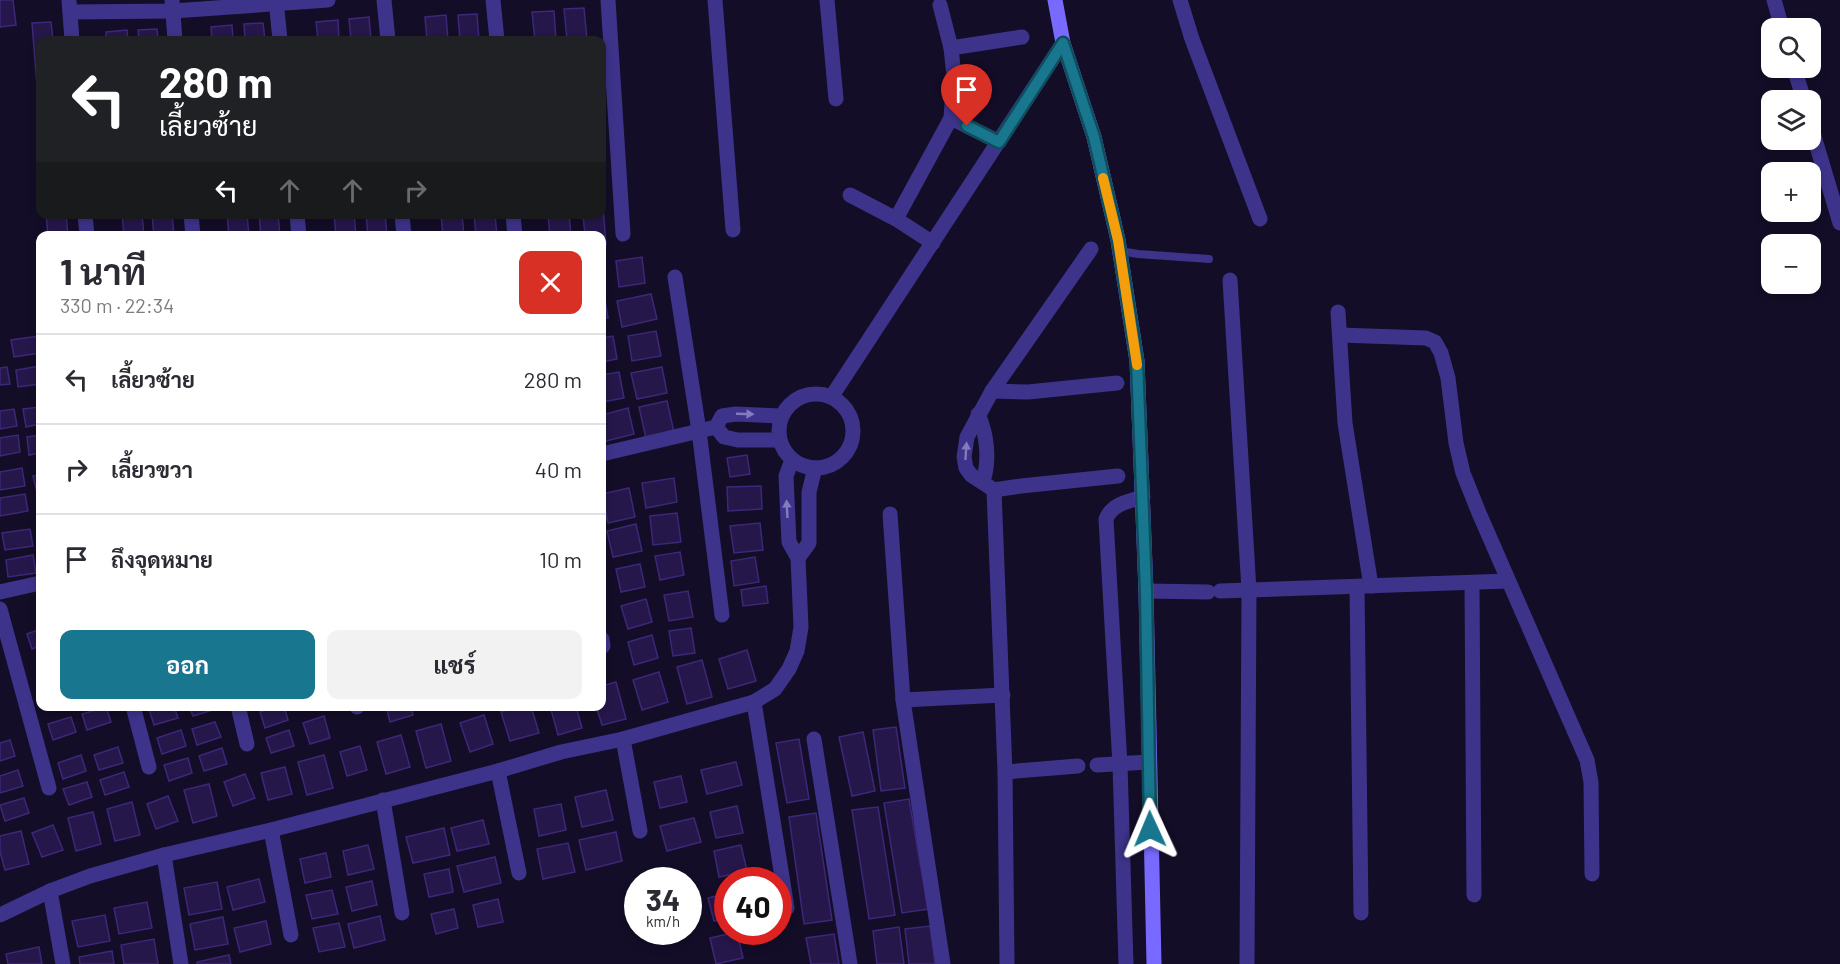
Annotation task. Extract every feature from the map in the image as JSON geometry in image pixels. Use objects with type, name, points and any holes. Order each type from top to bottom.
[{"type":"street","points":[[72,36],[69,6],[328,0]]},
{"type":"street","points":[[384,0],[388,36]]},
{"type":"street","points":[[493,0],[497,36]]},
{"type":"street","points":[[608,0],[623,234]]},
{"type":"street","points":[[715,0],[733,230]]},
{"type":"street","points":[[827,0],[836,99]]},
{"type":"street","points":[[1055,0],[1063,43],[1094,137],[1120,251],[1137,361],[1146,591],[1154,964]]},
{"type":"street","points":[[1180,0],[1192,39],[1260,219]]},
{"type":"street","points":[[1774,0],[1779,18]]},
{"type":"street","points":[[277,2],[280,36]]},
{"type":"street","points":[[172,5],[175,36]]},
{"type":"street","points":[[896,219],[951,118],[954,76],[951,48],[940,5]]},
{"type":"street","points":[[951,48],[1022,37]]},
{"type":"street","points":[[832,396],[1063,43]]},
{"type":"street","points":[[951,118],[999,142]]},
{"type":"street","points":[[1818,150],[1840,223]]},
{"type":"street","points":[[850,195],[896,219],[933,243]]},
{"type":"street","points":[[1091,249],[992,391],[967,437],[964,457],[966,468],[971,475],[988,486],[1021,486],[1118,476]]},
{"type":"street","points":[[675,277],[699,431],[722,615]]},
{"type":"street","points":[[1230,280],[1249,590],[1247,964]]},
{"type":"street","points":[[1338,312],[1345,423],[1364,586],[1361,913]]},
{"type":"street","points":[[1340,335],[1426,338],[1435,342],[1441,352],[1448,378],[1456,443],[1464,473],[1508,581],[1587,760],[1591,782],[1592,874]]},
{"type":"street","points":[[992,391],[1028,392],[1117,383]]},
{"type":"street","points":[[820,393],[832,396],[850,414],[854,426],[853,439],[848,451],[839,461],[828,467],[803,466],[792,460],[784,451],[778,428],[781,416],[797,398],[820,393]]},
{"type":"street","points":[[606,453],[716,427],[722,416],[736,414],[781,416]]},
{"type":"street","points":[[978,414],[986,440],[1003,695],[1006,964]]},
{"type":"street","points":[[716,427],[724,437],[738,440],[780,440]]},
{"type":"street","points":[[0,915],[50,891],[90,876],[164,855],[271,830],[498,771],[561,752],[623,739],[754,702],[775,689],[789,669],[797,651],[801,627],[798,558],[789,542],[786,476],[792,460]]},
{"type":"street","points":[[798,558],[809,543],[809,492],[815,468]]},
{"type":"street","points":[[1126,964],[1120,765],[1106,519],[1109,512],[1116,506],[1143,497]]},
{"type":"street","points":[[890,514],[903,699],[944,964]]},
{"type":"street","points":[[1146,591],[1214,592],[1508,581]]},
{"type":"street","points":[[1472,582],[1474,896]]},
{"type":"street","points":[[0,592],[36,584]]},
{"type":"street","points":[[0,609],[49,788]]},
{"type":"street","points":[[903,699],[1003,695]]},
{"type":"street","points":[[754,702],[780,867]]},
{"type":"street","points":[[135,711],[148,767]]},
{"type":"street","points":[[239,711],[247,744]]},
{"type":"street","points":[[623,739],[639,831]]},
{"type":"street","points":[[814,739],[850,964]]},
{"type":"street","points":[[1097,765],[1149,762]]},
{"type":"street","points":[[1005,772],[1078,766]]},
{"type":"street","points":[[498,771],[519,873]]},
{"type":"street","points":[[383,800],[402,914]]},
{"type":"street","points":[[271,830],[291,936]]},
{"type":"street","points":[[164,855],[181,964]]},
{"type":"street","points":[[50,891],[63,964]]},
{"type":"lane","points":[[1120,251],[1209,259]]},
{"type":"building","points":[[0,0],[13,0],[16,25],[0,27]]},
{"type":"building","points":[[584,8],[587,36],[567,36],[564,9]]},
{"type":"building","points":[[554,11],[556,36],[535,36],[532,12]]},
{"type":"building","points":[[477,14],[479,36],[460,36],[458,15]]},
{"type":"building","points":[[446,15],[448,36],[427,36],[425,17]]},
{"type":"building","points":[[369,17],[371,36],[351,36],[349,19]]},
{"type":"building","points":[[338,20],[339,36],[318,36],[316,22]]},
{"type":"building","points":[[51,22],[53,36],[36,36],[36,74],[32,23]]},
{"type":"building","points":[[263,23],[265,36],[245,36],[244,24]]},
{"type":"building","points":[[232,25],[233,36],[212,36],[211,27]]},
{"type":"building","points":[[157,29],[158,36],[139,36],[138,30]]},
{"type":"building","points":[[127,30],[128,36],[106,36],[106,32]]},
{"type":"building","points":[[46,219],[66,219],[68,231],[48,231]]},
{"type":"building","points":[[122,219],[142,219],[144,231],[124,231]]},
{"type":"building","points":[[152,219],[172,219],[174,231],[154,231]]},
{"type":"building","points":[[227,219],[247,219],[249,231],[229,231]]},
{"type":"building","points":[[259,219],[278,219],[280,231],[261,231]]},
{"type":"building","points":[[334,219],[354,219],[356,231],[336,231]]},
{"type":"building","points":[[366,219],[385,219],[387,231],[368,231]]},
{"type":"building","points":[[441,219],[462,219],[464,231],[443,231]]},
{"type":"building","points":[[474,219],[495,219],[497,231],[476,231]]},
{"type":"building","points":[[548,219],[569,219],[571,231],[550,231]]},
{"type":"building","points":[[583,219],[604,219],[605,231],[585,231]]},
{"type":"building","points":[[642,257],[645,283],[619,287],[616,261]]},
{"type":"building","points":[[651,294],[657,319],[622,327],[617,301]]},
{"type":"building","points":[[656,331],[661,356],[632,361],[628,336]]},
{"type":"building","points":[[36,336],[36,354],[14,357],[11,340]]},
{"type":"building","points":[[613,336],[617,359],[606,361],[606,337]]},
{"type":"building","points":[[7,367],[10,384],[0,385],[0,368]]},
{"type":"building","points":[[36,367],[36,385],[18,387],[16,370]]},
{"type":"building","points":[[662,367],[667,393],[637,399],[631,373]]},
{"type":"building","points":[[619,372],[624,398],[606,401],[606,374]]},
{"type":"building","points":[[667,401],[674,432],[646,438],[639,407]]},
{"type":"building","points":[[36,407],[36,425],[26,427],[23,409]]},
{"type":"building","points":[[628,408],[634,434],[606,441],[606,414]]},
{"type":"building","points":[[14,409],[17,426],[0,429],[0,411]]},
{"type":"building","points":[[18,435],[20,452],[0,456],[0,438]]},
{"type":"building","points":[[36,436],[36,454],[29,455],[27,437]]},
{"type":"building","points":[[747,455],[750,474],[730,477],[727,458]]},
{"type":"building","points":[[22,468],[25,486],[0,490],[0,472]]},
{"type":"building","points":[[674,478],[677,502],[646,508],[642,483]]},
{"type":"building","points":[[761,486],[762,509],[728,511],[727,487]]},
{"type":"building","points":[[629,488],[635,517],[608,523],[606,493]]},
{"type":"building","points":[[25,494],[28,511],[0,516],[0,498]]},
{"type":"building","points":[[677,513],[681,542],[653,545],[650,516]]},
{"type":"building","points":[[760,523],[763,550],[734,553],[730,526]]},
{"type":"building","points":[[636,524],[642,551],[613,557],[607,531]]},
{"type":"building","points":[[30,529],[33,546],[5,550],[2,533]]},
{"type":"building","points":[[680,552],[684,575],[660,580],[655,556]]},
{"type":"building","points":[[33,555],[36,573],[8,577],[6,560]]},
{"type":"building","points":[[755,557],[759,582],[734,586],[731,561]]},
{"type":"building","points":[[640,564],[645,587],[621,592],[616,569]]},
{"type":"building","points":[[766,586],[768,603],[743,606],[741,590]]},
{"type":"building","points":[[688,591],[693,617],[669,621],[664,595]]},
{"type":"building","points":[[646,599],[652,622],[628,629],[621,606]]},
{"type":"building","points":[[691,628],[695,653],[673,656],[669,631]]},
{"type":"building","points":[[36,631],[36,648],[32,649],[27,634]]},
{"type":"building","points":[[652,635],[658,658],[634,665],[628,642]]},
{"type":"building","points":[[747,650],[756,681],[728,689],[719,659]]},
{"type":"building","points":[[702,660],[712,697],[687,704],[677,667]]},
{"type":"building","points":[[659,672],[668,702],[642,710],[633,680]]},
{"type":"building","points":[[616,682],[626,719],[602,725],[598,711],[606,711],[606,685]]},
{"type":"building","points":[[107,711],[111,722],[87,730],[82,714]]},
{"type":"building","points":[[150,711],[176,711],[178,718],[154,725]]},
{"type":"building","points":[[191,711],[209,711],[193,716]]},
{"type":"building","points":[[285,711],[288,720],[265,728],[260,712]]},
{"type":"building","points":[[387,711],[412,711],[413,715],[390,722]]},
{"type":"building","points":[[532,711],[539,733],[510,741],[501,712]]},
{"type":"building","points":[[551,711],[577,711],[582,728],[558,735]]},
{"type":"building","points":[[484,715],[493,744],[470,752],[460,723]]},
{"type":"building","points":[[324,716],[330,738],[310,744],[303,723]]},
{"type":"building","points":[[71,717],[76,732],[53,740],[48,724]]},
{"type":"building","points":[[215,722],[221,737],[197,745],[192,729]]},
{"type":"building","points":[[441,724],[451,761],[426,768],[416,731]]},
{"type":"building","points":[[896,727],[905,788],[881,791],[873,730]]},
{"type":"building","points":[[181,730],[186,746],[162,754],[157,738]]},
{"type":"building","points":[[289,730],[294,746],[271,753],[266,738]]},
{"type":"building","points":[[863,732],[875,791],[852,796],[839,737]]},
{"type":"building","points":[[401,735],[410,767],[386,774],[377,742]]},
{"type":"building","points":[[799,739],[809,799],[787,803],[776,743]]},
{"type":"building","points":[[10,740],[15,756],[0,761],[0,743]]},
{"type":"building","points":[[360,746],[367,770],[347,776],[340,752]]},
{"type":"building","points":[[118,747],[123,763],[99,770],[94,755]]},
{"type":"building","points":[[222,748],[227,764],[204,771],[199,756]]},
{"type":"building","points":[[81,755],[86,771],[63,779],[58,763]]},
{"type":"building","points":[[324,755],[333,788],[307,795],[298,762]]},
{"type":"building","points":[[188,758],[192,773],[169,781],[164,765]]},
{"type":"building","points":[[736,762],[742,785],[707,794],[701,770]]},
{"type":"building","points":[[285,767],[292,794],[268,800],[261,773]]},
{"type":"building","points":[[18,770],[23,786],[0,793],[0,776]]},
{"type":"building","points":[[124,772],[129,787],[105,795],[100,780]]},
{"type":"building","points":[[245,774],[255,798],[233,806],[224,782]]},
{"type":"building","points":[[681,776],[687,802],[660,808],[654,782]]},
{"type":"building","points":[[87,782],[92,797],[69,805],[63,789]]},
{"type":"building","points":[[209,784],[217,816],[193,823],[184,790]]},
{"type":"building","points":[[606,790],[613,820],[582,827],[575,797]]},
{"type":"building","points":[[168,796],[178,821],[156,829],[147,804]]},
{"type":"building","points":[[24,798],[29,813],[5,821],[0,805]]},
{"type":"building","points":[[909,799],[928,909],[902,913],[884,803]]},
{"type":"building","points":[[132,802],[140,835],[115,841],[107,809]]},
{"type":"building","points":[[561,804],[566,830],[539,836],[534,809]]},
{"type":"building","points":[[737,806],[743,833],[716,838],[710,812]]},
{"type":"building","points":[[878,807],[895,915],[869,919],[852,810]]},
{"type":"building","points":[[93,812],[101,844],[76,851],[68,818]]},
{"type":"building","points":[[816,813],[832,920],[804,924],[789,817]]},
{"type":"building","points":[[694,818],[701,842],[667,851],[660,826]]},
{"type":"building","points":[[483,820],[489,844],[457,851],[451,828]]},
{"type":"building","points":[[53,825],[63,850],[42,857],[32,833]]},
{"type":"building","points":[[444,828],[450,855],[413,863],[406,837]]},
{"type":"building","points":[[21,831],[29,864],[5,870],[0,852],[0,836]]},
{"type":"building","points":[[616,832],[622,861],[586,870],[579,840]]},
{"type":"building","points":[[568,843],[575,872],[543,879],[537,849]]},
{"type":"building","points":[[368,845],[374,869],[348,875],[343,851]]},
{"type":"building","points":[[741,845],[746,867],[717,867],[714,851]]},
{"type":"building","points":[[326,853],[331,877],[305,883],[300,859]]},
{"type":"building","points":[[495,857],[501,883],[464,892],[457,866]]},
{"type":"building","points":[[449,869],[453,892],[429,897],[424,874]]},
{"type":"building","points":[[259,879],[265,902],[233,910],[227,887]]},
{"type":"building","points":[[372,881],[377,905],[352,911],[346,887]]},
{"type":"building","points":[[217,882],[222,909],[189,915],[184,888]]},
{"type":"building","points":[[332,890],[338,914],[312,919],[306,895]]},
{"type":"building","points":[[714,896],[714,921],[708,898]]},
{"type":"building","points":[[498,899],[503,922],[478,927],[473,905]]},
{"type":"building","points":[[147,902],[152,928],[119,934],[114,908]]},
{"type":"building","points":[[454,909],[458,928],[436,934],[431,914]]},
{"type":"building","points":[[105,915],[110,941],[78,947],[72,921]]},
{"type":"building","points":[[380,916],[385,940],[354,948],[348,924]]},
{"type":"building","points":[[223,917],[228,944],[195,950],[190,924]]},
{"type":"building","points":[[266,921],[271,944],[240,952],[234,928]]},
{"type":"building","points":[[339,923],[345,947],[319,952],[313,928]]},
{"type":"building","points":[[930,926],[935,964],[909,964],[905,929]]},
{"type":"building","points":[[899,927],[904,964],[877,964],[873,931]]},
{"type":"building","points":[[834,934],[839,964],[811,964],[806,938]]},
{"type":"building","points":[[714,937],[714,945],[740,945],[743,958],[716,964],[710,938]]},
{"type":"building","points":[[154,939],[158,964],[124,964],[121,945]]},
{"type":"building","points":[[39,947],[42,964],[8,964],[6,954]]},
{"type":"building","points":[[112,951],[114,964],[80,964],[79,957]]},
{"type":"building","points":[[229,955],[231,964],[197,964],[197,962]]},
{"type":"slow traffic","points":[[1103,178],[1118,240],[1137,365]]},
{"type":"route","points":[[967,126],[999,142],[1063,43],[1094,137],[1118,240],[1137,361],[1146,591],[1150,829]]}]
